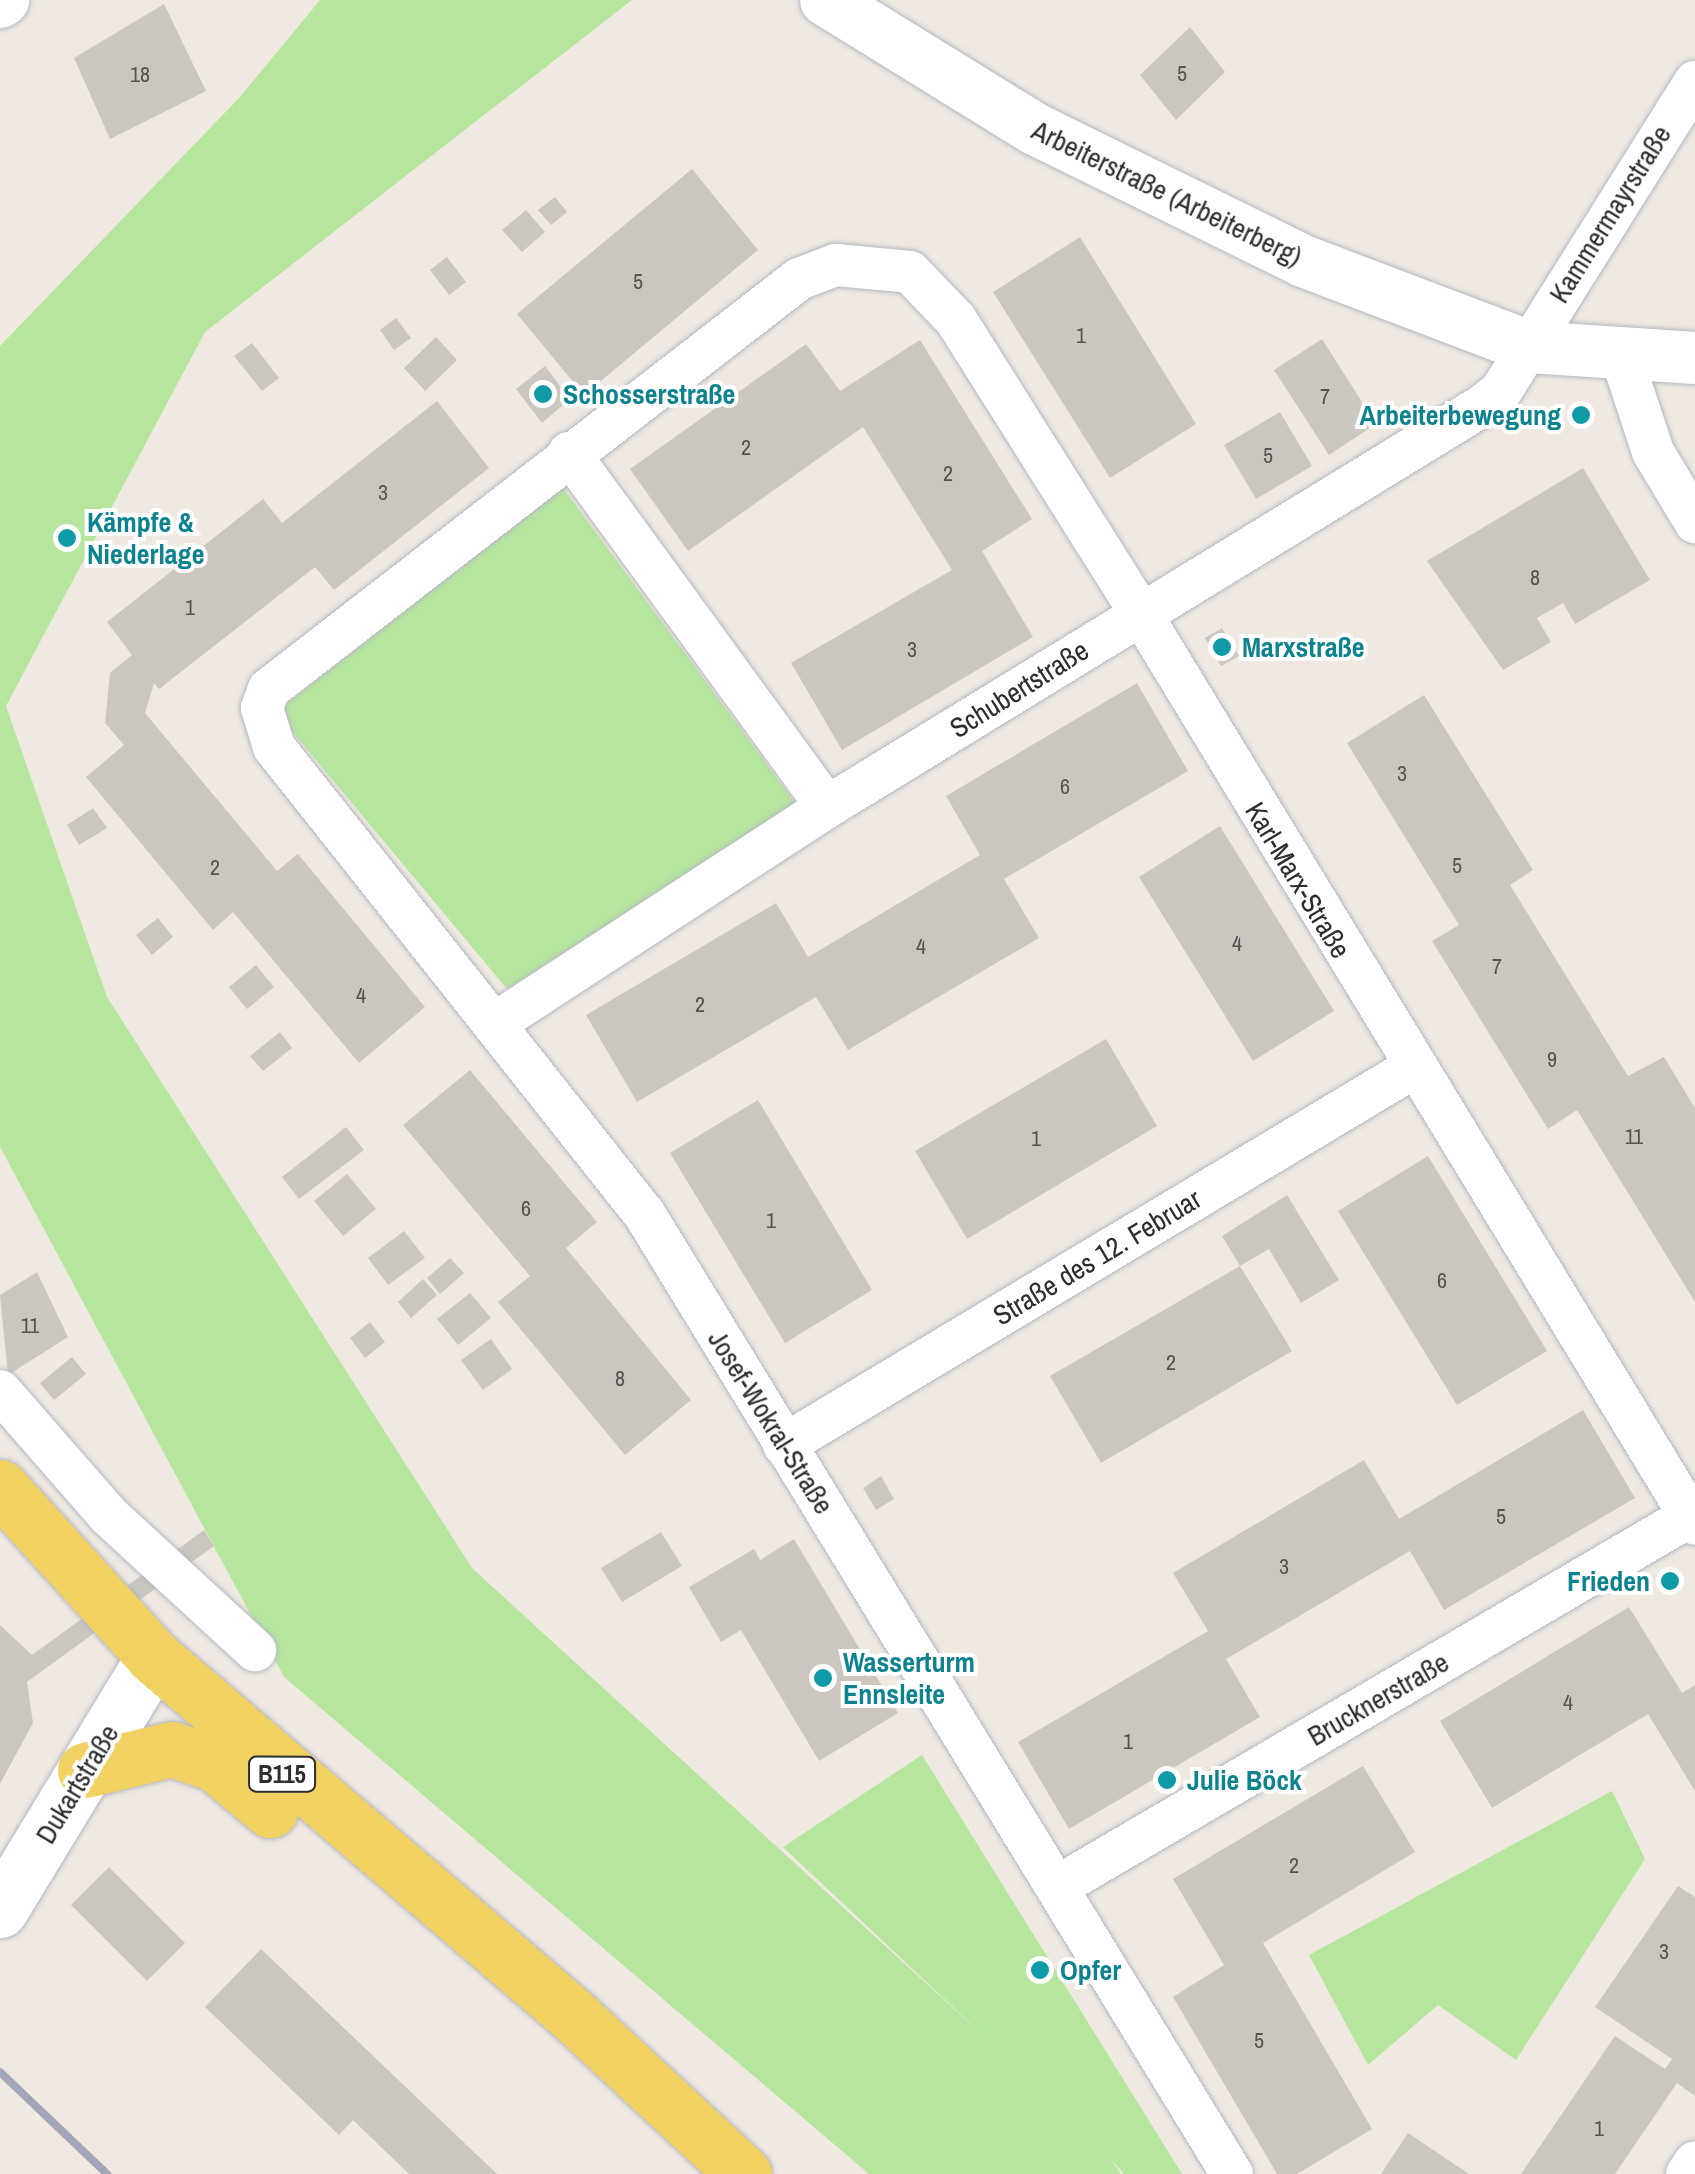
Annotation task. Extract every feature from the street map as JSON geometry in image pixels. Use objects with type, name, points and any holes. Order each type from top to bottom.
[{"type":"main road","name":"B115","points":[[0,1487],[154,1657],[415,1886],[574,2016],[744,2174]]},
{"type":"main road","name":"Dukartstraße","points":[[0,1910],[154,1657]]},
{"type":"main road","points":[[85,1770],[158,1750],[190,1753],[338,1866],[415,1886]]},
{"type":"street","name":"Arbeiterstraße (Arbeiterberg)","points":[[826,0],[912,59],[1178,202],[1528,347],[1695,358]]},
{"type":"street","name":"Kammermayrstraße","points":[[1528,347],[1695,82]]},
{"type":"street","name":"Karl-Marx-Straße","points":[[569,454],[799,279],[878,264],[932,288],[1141,614],[1411,1068],[1693,1518]]},
{"type":"street","name":"Schubertstraße","points":[[497,1022],[827,807],[1482,406],[1528,347]]},
{"type":"street","points":[[1621,354],[1653,452],[1695,522]]},
{"type":"street","name":"Josef-Wokral-Straße","points":[[569,454],[282,672],[262,708],[274,747],[334,828],[497,1022],[645,1216],[784,1445],[1062,1884],[1232,2174]]},
{"type":"street","points":[[569,454],[827,807]]},
{"type":"street","name":"Straße des 12. Februar","points":[[784,1445],[1411,1068]]},
{"type":"street","points":[[3,1394],[108,1515],[255,1650]]},
{"type":"street","name":"Brucknerstraße","points":[[1062,1884],[1693,1518]]},
{"type":"street","points":[[1687,2174],[1695,2162]]},
{"type":"green space","points":[[320,0],[632,0],[205,332],[6,706],[107,997],[472,1568],[986,2038],[783,1847],[922,1755],[1182,2174],[1124,2174],[1110,2158],[1121,2174],[869,2174],[284,1677],[0,1147],[0,346],[240,97]]},
{"type":"green space","points":[[563,488],[796,804],[507,989],[276,712]]},
{"type":"green space","points":[[1612,1791],[1645,1859],[1516,2060],[1438,2005],[1368,2065],[1309,1955]]},
{"type":"building","points":[[164,4],[206,91],[110,139],[74,58]]},
{"type":"building","points":[[1190,27],[1225,72],[1176,120],[1140,75]]},
{"type":"building","points":[[692,169],[758,250],[584,395],[517,314]]},
{"type":"building","points":[[555,197],[567,212],[551,225],[538,210]]},
{"type":"building","points":[[526,210],[545,232],[522,252],[502,230]]},
{"type":"building","points":[[1080,237],[1196,424],[1110,478],[993,292]]},
{"type":"building","points":[[447,257],[466,282],[449,295],[430,270]]},
{"type":"building","points":[[396,318],[411,338],[394,350],[380,330]]},
{"type":"building","points":[[436,337],[457,360],[425,391],[404,368]]},
{"type":"building","points":[[1322,339],[1376,424],[1329,455],[1274,370]]},
{"type":"building","points":[[920,340],[1032,519],[982,551],[1033,637],[842,750],[791,663],[952,570],[863,427],[688,551],[630,469],[806,344],[840,391]]},
{"type":"building","points":[[252,343],[279,378],[262,391],[234,356]]},
{"type":"building","name":"Schosserstraße","points":[[545,366],[570,399],[542,423],[516,389]]},
{"type":"building","points":[[437,401],[489,468],[334,590],[315,567],[159,689],[154,683],[145,713],[277,871],[298,854],[425,1007],[359,1063],[233,912],[213,930],[86,777],[124,745],[105,723],[110,673],[132,655],[107,622],[263,499],[282,523]]},
{"type":"building","points":[[1280,412],[1312,466],[1256,499],[1224,445]]},
{"type":"building","points":[[1583,468],[1650,580],[1575,624],[1563,603],[1537,618],[1551,642],[1503,670],[1427,561]]},
{"type":"building","name":"Marxstraße","points":[[1222,628],[1239,656],[1221,666],[1205,638]]},
{"type":"building","points":[[1137,683],[1188,771],[1004,879],[1039,938],[848,1050],[816,997],[637,1102],[586,1015],[776,903],[808,957],[980,855],[946,796]]},
{"type":"building","points":[[1424,695],[1533,870],[1510,885],[1628,1076],[1664,1057],[1695,1108],[1695,1302],[1577,1110],[1548,1129],[1432,941],[1459,925],[1347,743]]},
{"type":"building","points":[[93,808],[107,828],[79,845],[67,825]]},
{"type":"building","points":[[1220,826],[1334,1011],[1253,1061],[1139,877]]},
{"type":"building","points":[[158,918],[173,937],[152,955],[136,935]]},
{"type":"building","points":[[256,965],[274,987],[247,1009],[229,987]]},
{"type":"building","points":[[280,1032],[292,1048],[263,1071],[250,1056]]},
{"type":"building","points":[[1106,1039],[1157,1126],[967,1239],[915,1151]]},
{"type":"building","points":[[470,1070],[597,1222],[566,1248],[691,1400],[625,1455],[498,1302],[530,1276],[403,1125]]},
{"type":"building","points":[[758,1100],[872,1290],[785,1343],[670,1153]]},
{"type":"building","points":[[346,1127],[364,1150],[299,1199],[282,1177]]},
{"type":"building","points":[[1428,1156],[1547,1351],[1457,1405],[1338,1211]]},
{"type":"building","points":[[347,1174],[376,1209],[343,1236],[314,1201]]},
{"type":"building","points":[[1287,1195],[1339,1280],[1301,1303],[1269,1249],[1240,1266],[1222,1236]]},
{"type":"building","points":[[404,1231],[425,1258],[388,1285],[368,1258]]},
{"type":"building","points":[[450,1258],[464,1273],[440,1294],[427,1278]]},
{"type":"building","points":[[1240,1266],[1292,1351],[1101,1463],[1050,1376]]},
{"type":"building","points":[[37,1272],[68,1337],[8,1375],[0,1295]]},
{"type":"building","points":[[423,1279],[437,1295],[411,1318],[398,1302]]},
{"type":"building","points":[[470,1293],[491,1318],[458,1345],[437,1319]]},
{"type":"building","points":[[370,1322],[385,1342],[365,1358],[350,1338]]},
{"type":"building","points":[[491,1339],[512,1369],[483,1390],[461,1360]]},
{"type":"building","points":[[72,1357],[86,1374],[54,1400],[40,1383]]},
{"type":"building","points":[[1583,1410],[1635,1498],[1444,1610],[1410,1551],[1226,1659],[1260,1717],[1069,1829],[1018,1742],[1208,1631],[1173,1573],[1364,1460],[1399,1519]]},
{"type":"building","points":[[881,1476],[894,1499],[876,1510],[863,1488]]},
{"type":"building","points":[[204,1530],[214,1546],[27,1682],[33,1723],[0,1784],[0,1625],[32,1655]]},
{"type":"building","points":[[661,1532],[682,1566],[622,1602],[601,1568]]},
{"type":"building","name":"Wasserturm Ennsleite","points":[[794,1539],[898,1713],[819,1761],[741,1630],[721,1642],[689,1587],[754,1549],[760,1560]]},
{"type":"building","points":[[1629,1607],[1682,1693],[1695,1685],[1695,1791],[1648,1714],[1492,1808],[1440,1721]]},
{"type":"building","points":[[1363,1766],[1415,1852],[1263,1943],[1372,2129],[1297,2174],[1277,2174],[1173,1997],[1224,1965],[1173,1879]]},
{"type":"building","points":[[109,1867],[185,1943],[147,1981],[71,1905]]},
{"type":"building","points":[[1678,1886],[1695,1897],[1695,2096],[1677,2083],[1615,2174],[1521,2174],[1615,2036],[1665,2069],[1672,2059],[1595,2007]]},
{"type":"building","points":[[261,1949],[497,2174],[409,2174],[353,2120],[339,2135],[205,2007]]},
{"type":"building","points":[[1408,2133],[1469,2174],[1381,2174]]},
{"type":"railway","points":[[0,2072],[107,2174]]},
{"type":"place","name":"Schosserstraße","points":[[543,394]]},
{"type":"place","name":"Arbeiterbewegung","points":[[1581,415]]},
{"type":"place","name":"Kämpfe & Niederlage","points":[[67,538]]},
{"type":"place","name":"Marxstraße","points":[[1222,647]]},
{"type":"place","name":"Frieden","points":[[1670,1581]]},
{"type":"place","name":"Wasserturm Ennsleite","points":[[823,1678]]},
{"type":"place","name":"Julie Böck","points":[[1167,1780]]},
{"type":"place","name":"Opfer","points":[[1040,1970]]}]
